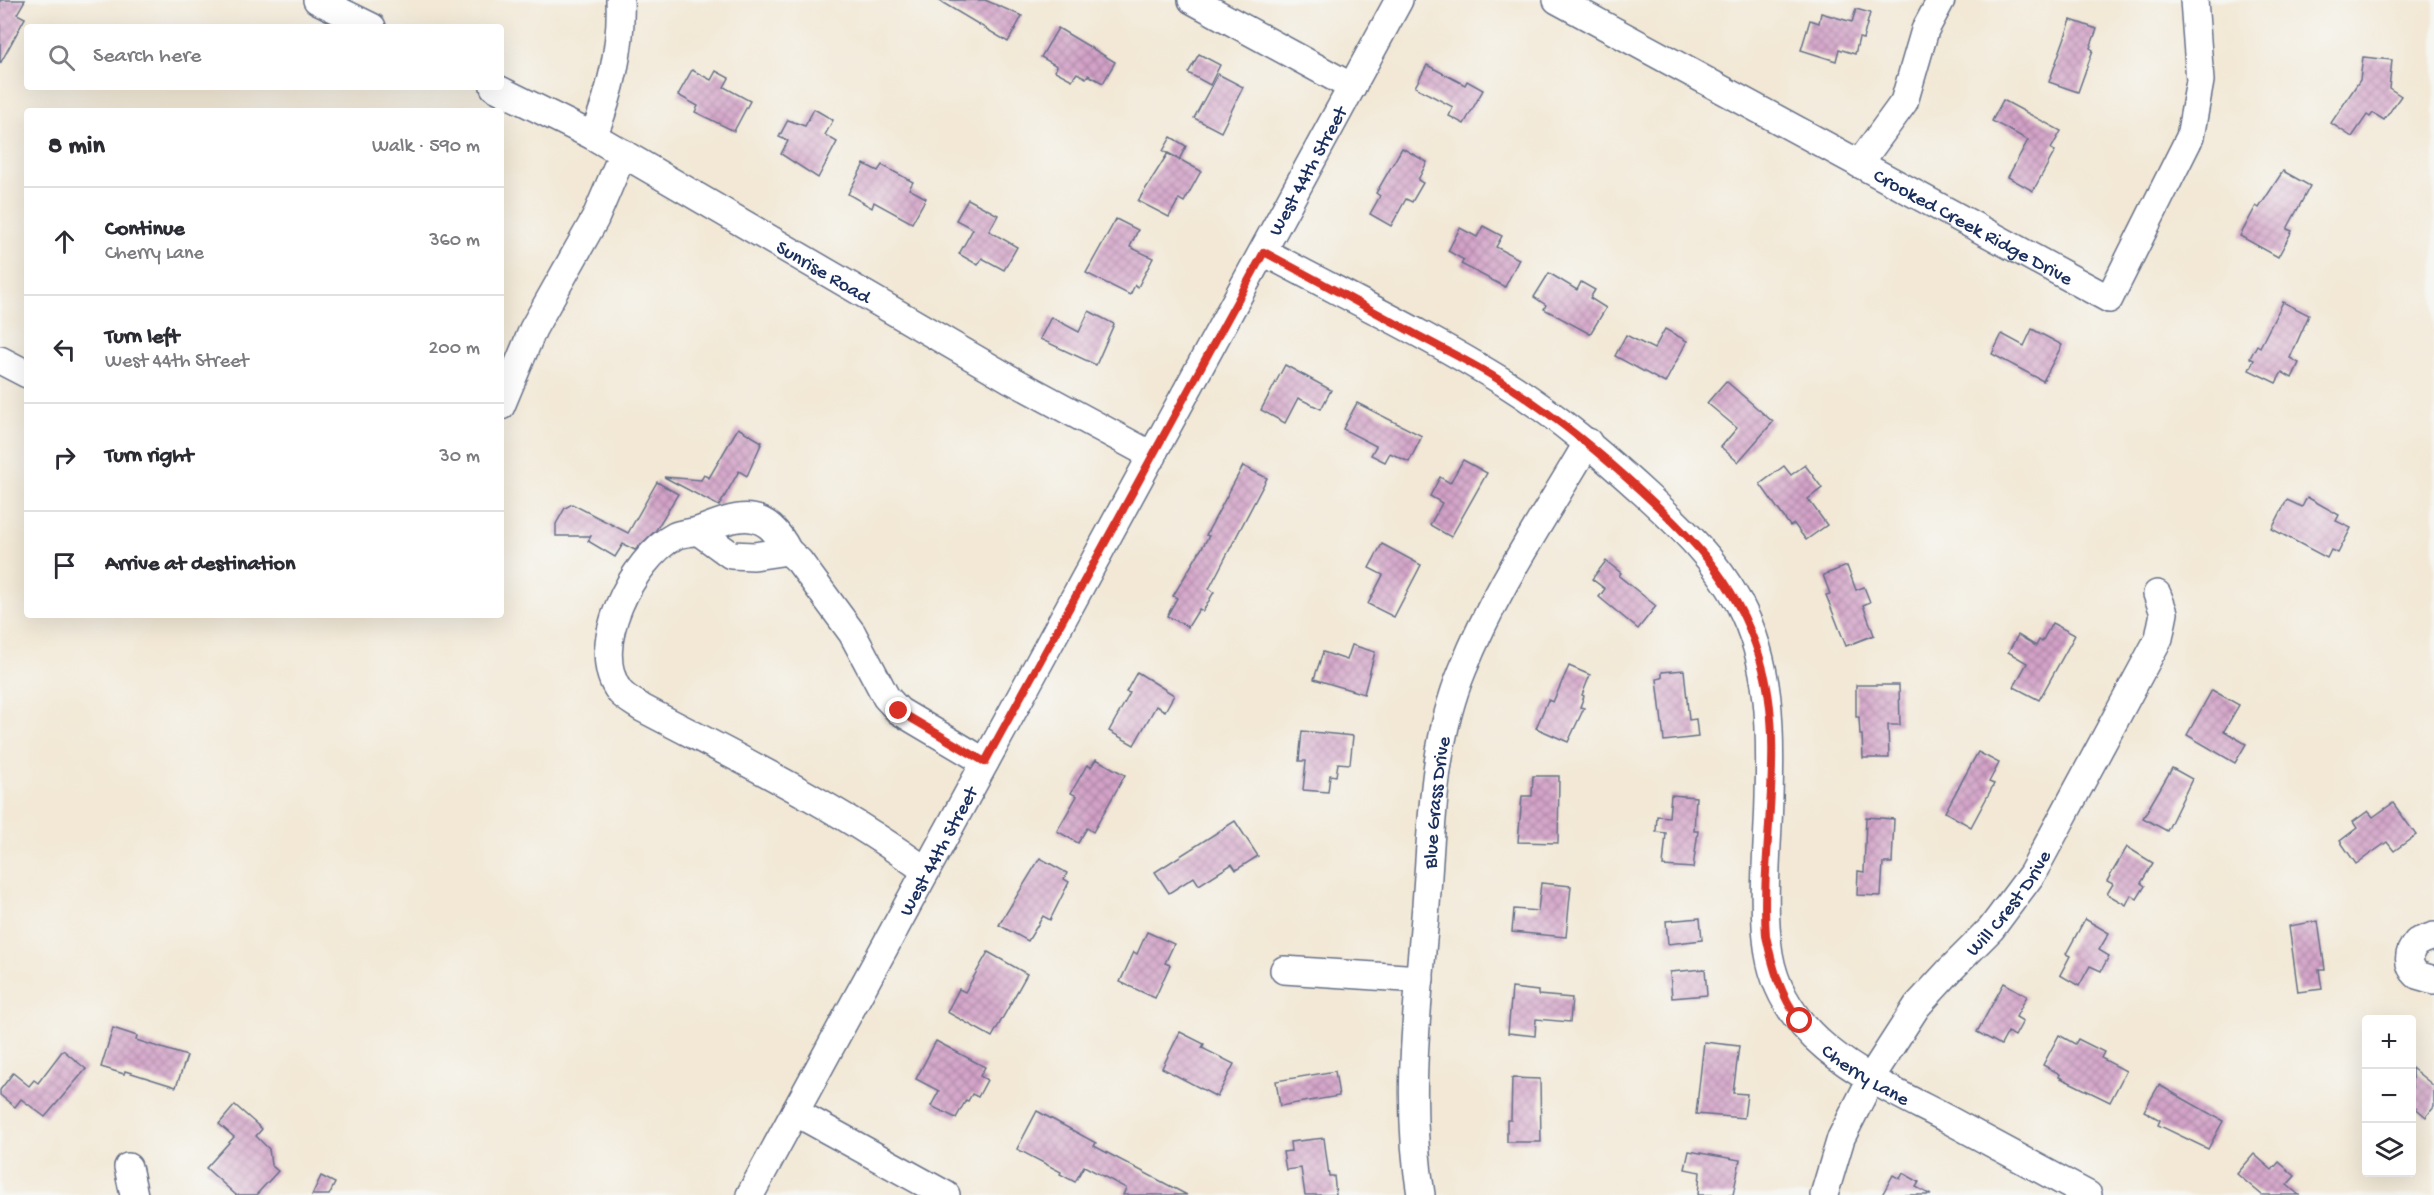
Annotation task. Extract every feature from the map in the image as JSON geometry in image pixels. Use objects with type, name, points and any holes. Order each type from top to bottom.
[{"type":"street","points":[[317,0],[366,24]]},
{"type":"street","points":[[593,136],[603,112],[614,63],[620,0]]},
{"type":"street","points":[[1192,0],[1352,87]]},
{"type":"street","name":"West 44th Street","points":[[750,1195],[1399,0]]},
{"type":"street","name":"Crooked Creek Ridge Drive","points":[[1557,0],[2109,299],[2190,137],[2200,81],[2194,0]]},
{"type":"street","points":[[1859,164],[1904,102],[1925,30],[1941,0]]},
{"type":"street","name":"Sunrise Road","points":[[500,90],[593,136],[1010,379],[1153,456]]},
{"type":"street","points":[[504,399],[533,330],[595,219],[622,153]]},
{"type":"street","name":"Cherry Lane","points":[[1264,252],[1491,375],[1588,442],[1703,550],[1729,586],[1746,618],[1763,669],[1769,704],[1766,928],[1772,965],[1785,999],[1806,1030],[1832,1053],[1870,1078],[2088,1195]]},
{"type":"street","points":[[0,360],[24,372]]},
{"type":"street","name":"Blue Grass Drive","points":[[1421,1195],[1414,1148],[1412,1111],[1420,979],[1438,763],[1454,694],[1485,620],[1588,442]]},
{"type":"street","points":[[926,872],[818,801],[642,708],[620,692],[613,678],[608,656],[623,593],[645,562],[675,536],[747,516],[768,527],[782,538],[788,551],[799,561],[852,633],[886,697],[899,711],[985,762]]},
{"type":"street","points":[[698,531],[731,555],[754,556],[788,551]]},
{"type":"street","name":"Will Crest Drive","points":[[1824,1195],[1841,1138],[1870,1078],[1917,1006],[1991,929],[2032,874],[2159,638],[2164,613],[2157,594]]},
{"type":"street","points":[[2434,936],[2417,942],[2410,951],[2410,962],[2418,975],[2434,980]]},
{"type":"street","points":[[1284,970],[1420,979]]},
{"type":"street","points":[[795,1112],[946,1195]]},
{"type":"street","points":[[128,1167],[134,1195]]},
{"type":"building","points":[[0,0],[25,0],[17,14],[25,18],[0,64]]},
{"type":"building","points":[[938,0],[985,0],[1022,16],[1008,42]]},
{"type":"building","points":[[1856,9],[1870,13],[1863,39],[1859,38],[1855,54],[1839,49],[1836,61],[1801,50],[1810,20],[1819,23],[1821,13],[1852,22]]},
{"type":"building","points":[[2071,20],[2097,29],[2090,48],[2093,50],[2078,92],[2049,82]]},
{"type":"building","points":[[1058,28],[1115,62],[1103,83],[1088,75],[1086,78],[1077,73],[1072,80],[1055,71],[1057,66],[1041,57]]},
{"type":"building","points":[[1199,54],[1220,65],[1210,85],[1188,73]]},
{"type":"building","points":[[2363,57],[2392,60],[2389,88],[2401,96],[2384,120],[2373,113],[2370,117],[2367,115],[2352,137],[2331,123],[2360,80]]},
{"type":"building","points":[[1427,65],[1465,85],[1467,81],[1483,90],[1464,124],[1449,116],[1453,107],[1415,87]]},
{"type":"building","points":[[692,70],[711,80],[716,71],[729,78],[724,87],[750,101],[734,131],[695,112],[698,106],[678,95]]},
{"type":"building","points":[[1218,74],[1243,87],[1221,132],[1194,118]]},
{"type":"building","points":[[2003,100],[2061,131],[2051,149],[2055,151],[2033,191],[2008,177],[2028,140],[1992,121]]},
{"type":"building","points":[[814,109],[833,120],[825,135],[837,142],[818,178],[781,154],[788,141],[779,137],[788,120],[805,126]]},
{"type":"building","points":[[1171,137],[1186,146],[1179,160],[1163,151]]},
{"type":"building","points":[[1402,148],[1427,162],[1418,180],[1423,183],[1412,202],[1406,199],[1391,226],[1370,214],[1380,196],[1376,193]]},
{"type":"building","points":[[1168,153],[1201,171],[1184,202],[1179,199],[1169,217],[1138,201]]},
{"type":"building","points":[[864,164],[878,171],[882,165],[913,182],[909,189],[926,198],[912,223],[874,202],[872,208],[848,194]]},
{"type":"building","points":[[2283,171],[2310,186],[2287,229],[2292,231],[2278,257],[2240,236],[2256,206],[2259,208]]},
{"type":"building","points":[[968,199],[998,215],[989,231],[1017,247],[1004,270],[982,258],[978,265],[959,254],[973,229],[956,220]]},
{"type":"building","points":[[1116,219],[1138,230],[1130,247],[1153,258],[1138,287],[1135,285],[1130,295],[1086,273]]},
{"type":"building","points":[[1483,226],[1502,236],[1496,247],[1519,259],[1505,287],[1461,264],[1464,260],[1448,251],[1460,228],[1477,237]]},
{"type":"building","points":[[1549,273],[1577,290],[1581,282],[1595,290],[1590,298],[1606,308],[1590,334],[1544,309],[1546,305],[1534,297]]},
{"type":"building","points":[[2283,302],[2309,315],[2290,358],[2299,363],[2292,378],[2282,372],[2276,383],[2249,370],[2254,360],[2250,358],[2257,345],[2260,347]]},
{"type":"building","points":[[1089,311],[1114,324],[1096,365],[1040,339],[1051,317],[1079,332]]},
{"type":"building","points":[[1665,329],[1687,341],[1665,383],[1615,356],[1626,335],[1654,349]]},
{"type":"building","points":[[2032,329],[2062,345],[2043,381],[1992,354],[2002,334],[2024,346]]},
{"type":"building","points":[[1285,365],[1331,390],[1321,409],[1298,398],[1285,423],[1261,410]]},
{"type":"building","points":[[1726,381],[1773,422],[1738,462],[1721,447],[1737,428],[1707,403]]},
{"type":"building","points":[[1357,403],[1422,436],[1409,462],[1390,453],[1385,462],[1371,455],[1376,446],[1343,429]]},
{"type":"building","points":[[738,428],[762,442],[747,476],[739,471],[719,506],[664,477],[701,480],[704,475],[709,478]]},
{"type":"building","points":[[1463,460],[1487,473],[1451,537],[1430,525],[1442,503],[1430,496],[1440,477],[1450,483]]},
{"type":"building","points":[[1805,465],[1822,488],[1808,499],[1827,525],[1806,540],[1794,524],[1790,526],[1760,484],[1784,466],[1791,475]]},
{"type":"building","points":[[1243,466],[1267,478],[1209,589],[1214,592],[1203,611],[1199,609],[1188,627],[1167,616],[1177,598],[1173,596],[1209,536],[1206,535]]},
{"type":"building","points":[[657,482],[678,494],[656,530],[635,550],[623,544],[615,557],[588,541],[591,536],[556,536],[556,524],[565,508],[572,504],[628,533]]},
{"type":"building","points":[[2307,497],[2339,515],[2336,521],[2351,528],[2338,553],[2331,550],[2327,558],[2272,529],[2287,500],[2302,507]]},
{"type":"building","points":[[1382,544],[1421,565],[1394,617],[1368,604],[1383,575],[1369,568]]},
{"type":"building","points":[[1606,561],[1621,573],[1619,576],[1656,606],[1638,629],[1599,597],[1605,589],[1592,579]]},
{"type":"building","points":[[1847,566],[1856,590],[1864,587],[1870,602],[1863,605],[1874,635],[1846,646],[1826,595],[1830,594],[1823,575]]},
{"type":"building","points":[[2052,623],[2075,635],[2039,700],[2014,687],[2027,663],[2008,652],[2018,635],[2036,646],[2039,640],[2042,642]]},
{"type":"building","points":[[1352,645],[1375,652],[1364,694],[1314,679],[1323,652],[1347,660]]},
{"type":"building","points":[[1569,666],[1590,675],[1582,695],[1584,696],[1580,707],[1584,708],[1568,742],[1536,728],[1548,700],[1553,702]]},
{"type":"building","points":[[1684,670],[1689,720],[1696,719],[1698,737],[1664,741],[1657,679],[1662,678],[1662,672]]},
{"type":"building","points":[[1137,672],[1174,695],[1165,711],[1156,706],[1134,745],[1109,731],[1130,693],[1126,692]]},
{"type":"building","points":[[1856,685],[1899,685],[1900,725],[1888,725],[1889,758],[1863,758],[1859,717],[1856,717]]},
{"type":"building","points":[[2212,690],[2239,705],[2224,731],[2246,744],[2235,763],[2187,735]]},
{"type":"building","points":[[1302,731],[1353,736],[1350,764],[1338,763],[1336,776],[1330,775],[1328,792],[1303,790],[1306,761],[1299,761]]},
{"type":"building","points":[[1978,752],[1999,763],[1989,782],[1994,784],[1971,827],[1945,812]]},
{"type":"building","points":[[1096,759],[1125,775],[1093,832],[1087,828],[1078,843],[1057,831],[1077,796],[1071,793],[1087,765],[1091,767]]},
{"type":"building","points":[[2172,768],[2192,779],[2167,831],[2143,818]]},
{"type":"building","points":[[1533,776],[1559,776],[1558,843],[1518,842],[1522,796],[1532,796]]},
{"type":"building","points":[[1671,795],[1696,797],[1694,831],[1698,831],[1693,868],[1663,866],[1666,833],[1656,832],[1657,816],[1669,817]]},
{"type":"building","points":[[2393,803],[2416,835],[2394,851],[2387,842],[2356,864],[2340,841],[2357,828],[2353,822],[2368,811],[2373,817]]},
{"type":"building","points":[[1866,817],[1894,819],[1892,863],[1883,863],[1881,896],[1857,895],[1858,871],[1864,872]]},
{"type":"building","points":[[1235,821],[1258,856],[1236,870],[1232,864],[1199,885],[1194,877],[1169,893],[1155,872]]},
{"type":"building","points":[[2127,847],[2153,863],[2141,883],[2145,886],[2137,899],[2131,895],[2126,905],[2107,894],[2113,884],[2107,881]]},
{"type":"building","points":[[1040,858],[1067,873],[1064,879],[1069,882],[1050,920],[1043,916],[1028,941],[999,925]]},
{"type":"building","points":[[1541,883],[1571,886],[1566,937],[1512,932],[1514,909],[1538,911]]},
{"type":"building","points":[[1700,918],[1702,940],[1668,944],[1666,921]]},
{"type":"building","points":[[2085,919],[2109,933],[2099,950],[2109,956],[2101,971],[2090,966],[2079,986],[2060,975],[2070,956],[2066,954]]},
{"type":"building","points":[[2318,921],[2325,970],[2319,970],[2322,989],[2298,992],[2289,926]]},
{"type":"building","points":[[1147,932],[1174,944],[1165,963],[1170,965],[1155,998],[1120,982],[1134,952],[1137,954]]},
{"type":"building","points":[[988,952],[1027,974],[992,1037],[947,1012],[959,989],[965,992]]},
{"type":"building","points":[[1705,969],[1707,995],[1672,998],[1670,972]]},
{"type":"building","points":[[2004,983],[2027,996],[2016,1017],[2023,1021],[2015,1036],[2008,1032],[2001,1045],[1977,1032]]},
{"type":"building","points":[[1512,988],[1538,991],[1538,995],[1572,998],[1570,1022],[1536,1019],[1535,1036],[1508,1033]]},
{"type":"building","points":[[113,1028],[137,1036],[136,1040],[187,1056],[176,1087],[125,1071],[124,1074],[101,1067]]},
{"type":"building","points":[[1180,1032],[1204,1044],[1202,1048],[1234,1064],[1217,1097],[1162,1068]]},
{"type":"building","points":[[2059,1035],[2075,1044],[2078,1039],[2104,1052],[2101,1058],[2126,1071],[2110,1102],[2059,1077],[2060,1074],[2043,1065]]},
{"type":"building","points":[[936,1041],[985,1067],[980,1076],[987,1080],[978,1097],[972,1094],[956,1118],[931,1106],[939,1091],[916,1079]]},
{"type":"building","points":[[1704,1042],[1739,1046],[1733,1093],[1747,1094],[1744,1118],[1696,1114]]},
{"type":"building","points":[[63,1050],[86,1069],[45,1117],[21,1099],[15,1107],[0,1095],[0,1090],[13,1073],[29,1086],[34,1080],[38,1083]]},
{"type":"building","points":[[1335,1071],[1339,1096],[1280,1106],[1276,1081]]},
{"type":"building","points":[[2416,1071],[2434,1086],[2434,1107],[2426,1117],[2416,1108]]},
{"type":"building","points":[[1512,1078],[1540,1079],[1541,1142],[1507,1142],[1507,1120],[1511,1120]]},
{"type":"building","points":[[2159,1085],[2223,1121],[2208,1149],[2158,1125],[2160,1120],[2144,1111]]},
{"type":"building","points":[[235,1105],[262,1129],[256,1136],[269,1149],[271,1165],[278,1171],[256,1195],[236,1195],[206,1168],[234,1137],[219,1124]]},
{"type":"building","points":[[1037,1111],[1096,1143],[1094,1146],[1187,1195],[1123,1195],[1126,1188],[1084,1166],[1075,1182],[1060,1174],[1061,1172],[1017,1149]]},
{"type":"building","points":[[1324,1138],[1329,1176],[1334,1176],[1336,1195],[1305,1195],[1301,1168],[1286,1170],[1283,1152],[1291,1151],[1290,1142]]},
{"type":"building","points":[[1689,1151],[1740,1160],[1733,1195],[1698,1195],[1700,1172],[1685,1169]]},
{"type":"building","points":[[2254,1154],[2272,1170],[2279,1162],[2295,1176],[2287,1185],[2299,1195],[2262,1195],[2237,1174]]},
{"type":"building","points":[[1903,1173],[1919,1182],[1916,1187],[1931,1195],[1882,1195],[1893,1175],[1900,1179]]},
{"type":"building","points":[[321,1176],[335,1183],[329,1195],[312,1195]]},
{"type":"route","points":[[899,711],[985,762],[1264,252],[1484,370],[1536,404],[1588,442],[1678,524],[1719,571],[1738,602],[1753,634],[1767,686],[1771,731],[1766,936],[1772,965],[1781,990],[1800,1021]]}]
